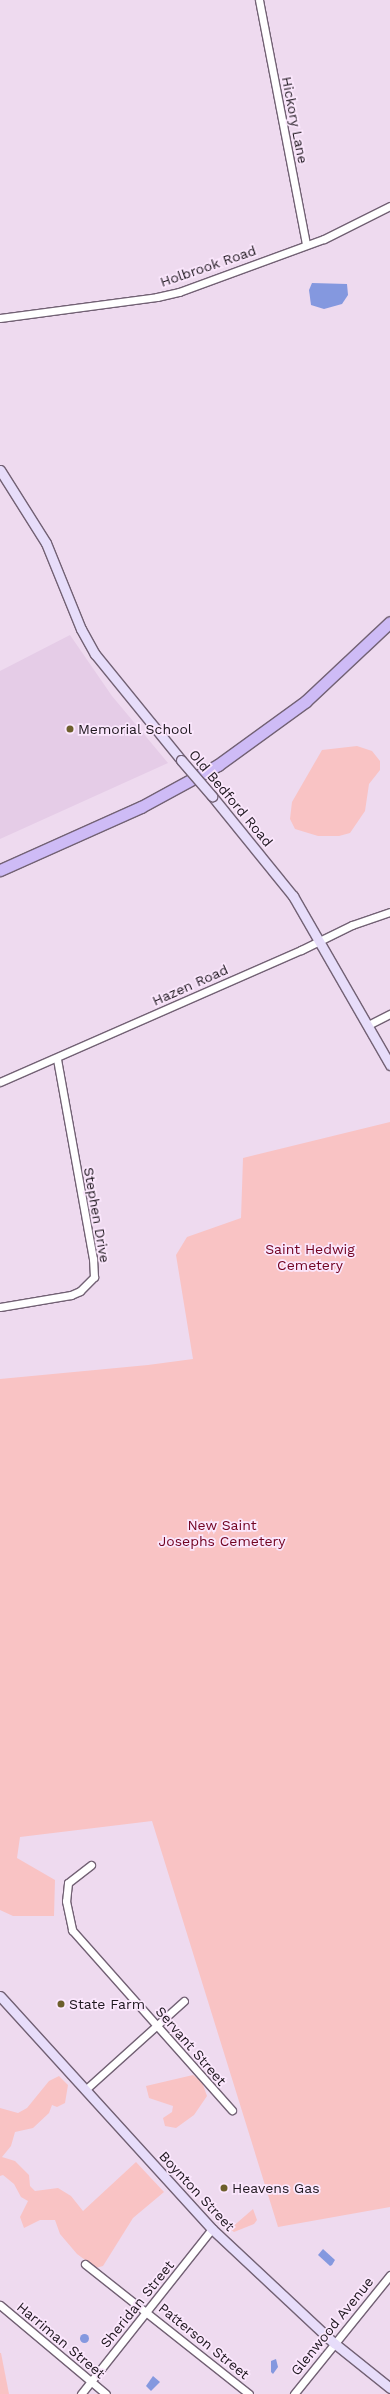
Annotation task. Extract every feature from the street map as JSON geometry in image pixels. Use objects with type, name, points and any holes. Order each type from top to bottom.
[{"type":"main road","points":[[0,870],[141,807],[218,765],[306,701],[390,622]]},
{"type":"street","name":"Hickory Lane","points":[[259,0],[306,245]]},
{"type":"street","name":"Holbrook Road","points":[[0,318],[158,297],[306,245],[390,206]]},
{"type":"street","name":"Old Bedford Road","points":[[0,470],[46,543],[81,628],[95,654],[280,878],[320,941],[390,1065]]},
{"type":"street","name":"Hazen Road","points":[[0,1082],[320,941],[390,912]]},
{"type":"street","points":[[368,1025],[390,1014]]},
{"type":"street","name":"Stephen Drive","points":[[0,1307],[71,1295],[80,1291],[94,1277],[93,1258],[57,1058]]},
{"type":"street","name":"Servant Street","points":[[91,1865],[68,1883],[66,1902],[72,1930],[232,2110]]},
{"type":"street","name":"Boynton Street","points":[[0,1996],[212,2229],[334,2343],[390,2388]]},
{"type":"street","points":[[85,2090],[184,2001]]},
{"type":"street","name":"Sheridan Street","points":[[81,2394],[148,2312],[212,2229]]},
{"type":"street","name":"Patterson Street","points":[[85,2264],[148,2312],[250,2394]]},
{"type":"street","name":"Glenwood Avenue","points":[[294,2394],[390,2275]]},
{"type":"street","name":"Harriman Street","points":[[0,2305],[106,2394]]},
{"type":"shaded area","name":"Memorial School","points":[[70,635],[112,696],[168,763],[0,839],[0,671]]},
{"type":"green space","points":[[357,746],[372,751],[380,761],[380,770],[369,784],[365,811],[350,833],[339,836],[318,836],[295,829],[290,819],[292,802],[322,750]]},
{"type":"green space","points":[[390,1122],[390,2207],[278,2227],[152,1821],[20,1837],[17,1858],[55,1880],[54,1916],[13,1916],[0,1910],[0,1379],[148,1365],[193,1359],[176,1255],[187,1237],[241,1218],[243,1158]]},
{"type":"green space","points":[[193,2075],[202,2082],[207,2096],[194,2115],[176,2128],[165,2126],[163,2118],[172,2112],[173,2106],[149,2098],[146,2086]]},
{"type":"green space","points":[[59,2076],[68,2085],[65,2103],[57,2107],[52,2105],[49,2113],[33,2128],[15,2132],[11,2146],[2,2157],[15,2161],[29,2175],[30,2186],[35,2191],[58,2188],[71,2196],[83,2211],[136,2162],[164,2192],[133,2218],[103,2266],[96,2268],[77,2254],[60,2234],[55,2220],[40,2220],[24,2228],[20,2217],[28,2201],[21,2197],[14,2184],[3,2175],[0,2176],[0,2108],[18,2113],[27,2108],[49,2081]]},
{"type":"green space","points":[[253,2209],[257,2220],[254,2224],[234,2232],[230,2229]]},
{"type":"green space","points":[[1,2353],[9,2394],[0,2394]]},
{"type":"water","points":[[312,283],[347,284],[348,295],[342,304],[324,309],[311,305],[309,290]]},
{"type":"water","points":[[323,2249],[335,2260],[330,2266],[318,2255]]},
{"type":"water","points":[[84,2333],[89,2338],[84,2343],[79,2338]]},
{"type":"water","points":[[276,2359],[278,2367],[273,2374],[271,2372],[271,2361]]},
{"type":"water","points":[[153,2376],[160,2382],[151,2391],[146,2386]]},
{"type":"place","name":"Memorial School","points":[[70,729]]},
{"type":"place","name":"State Farm","points":[[61,2004]]},
{"type":"place","name":"Heavens Gas","points":[[224,2188]]},
{"type":"park label","name":"Saint Hedwig Cemetery","points":[[310,1258]]},
{"type":"park label","name":"New Saint Josephs Cemetery","points":[[222,1534]]}]
